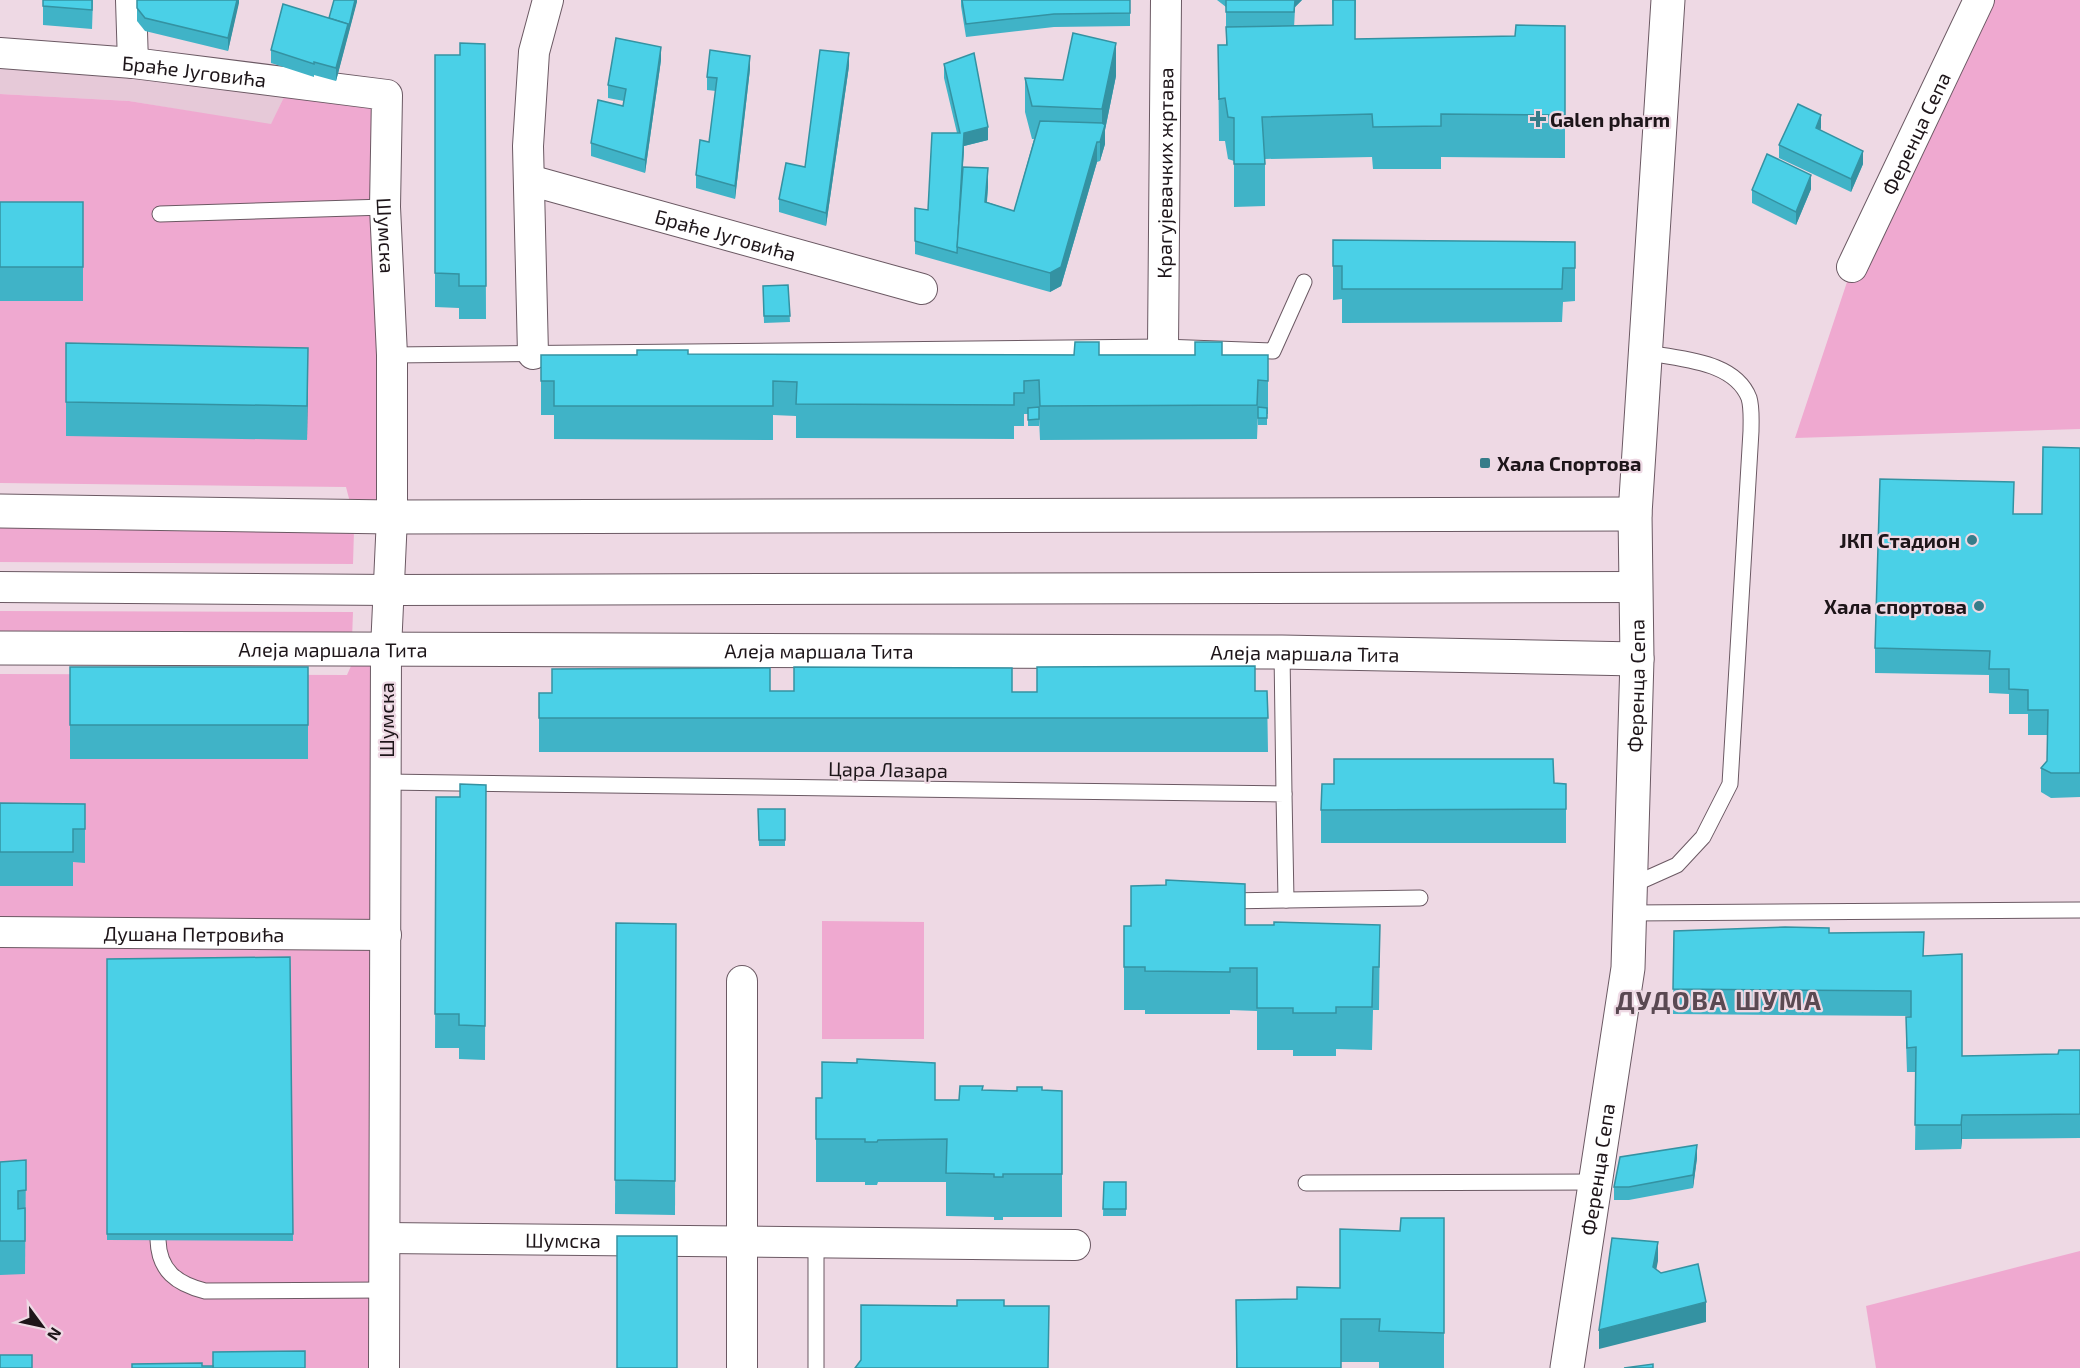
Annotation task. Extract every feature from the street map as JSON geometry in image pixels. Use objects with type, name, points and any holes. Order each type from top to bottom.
[{"type":"street","points":[[130,0],[133,63]]},
{"type":"street","points":[[533,354],[528,146],[534,52],[548,0]]},
{"type":"street","name":"Крагујевачких жртава","points":[[1163,347],[1166,0]]},
{"type":"street","name":"Ференца Сепа","points":[[1567,1368],[1628,968],[1637,659],[1635,514],[1668,0]]},
{"type":"street","name":"Ференца Сепа","points":[[1852,267],[1979,0]]},
{"type":"street","name":"Браће Југовића","points":[[0,53],[133,63],[387,95]]},
{"type":"street","name":"Шумска","points":[[384,1368],[386,649],[391,590],[392,517],[392,355],[385,207],[387,95]]},
{"type":"street","name":"Браће Југовића","points":[[529,180],[922,289]]},
{"type":"street","points":[[0,511],[392,517],[1635,514]]},
{"type":"street","points":[[0,587],[391,590],[1636,587]]},
{"type":"street","name":"Алеја маршала Тита","points":[[0,648],[1282,652],[1637,659]]},
{"type":"street","name":"Душана Петровића","points":[[0,932],[386,934]]},
{"type":"street","points":[[742,981],[742,1368]]},
{"type":"street","name":"Шумска","points":[[385,1238],[1075,1245]]},
{"type":"lane","points":[[160,214],[385,207]]},
{"type":"lane","points":[[392,355],[1163,347],[1273,351],[1304,282]]},
{"type":"lane","points":[[1630,900],[1677,865],[1703,837],[1730,784],[1751,431],[1750,401],[1741,383],[1724,370],[1645,352]]},
{"type":"lane","points":[[1282,652],[1286,900]]},
{"type":"lane","name":"Цара Лазара","points":[[386,782],[1284,794]]},
{"type":"lane","points":[[1208,901],[1420,897]]},
{"type":"lane","points":[[1630,900],[2080,910]]},
{"type":"lane","points":[[1306,1183],[1595,1182]]},
{"type":"lane","points":[[158,1240],[158,1253],[167,1272],[188,1287],[205,1291],[385,1290]]},
{"type":"lane","points":[[816,1241],[816,1368]]},
{"type":"shaded area","points":[[1976,0],[2080,0],[2080,429],[1795,438],[1852,267]]},
{"type":"shaded area","points":[[0,65],[136,77],[284,97],[271,125],[129,101],[0,94]]},
{"type":"shaded area","points":[[0,94],[129,101],[271,124],[284,97],[379,105],[381,508],[352,510],[346,487],[0,483]]},
{"type":"shaded area","points":[[0,525],[354,530],[353,564],[0,562]]},
{"type":"shaded area","points":[[0,611],[353,612],[352,639],[0,639]]},
{"type":"shaded area","points":[[355,657],[373,658],[370,1368],[0,1368],[0,674],[347,675]]},
{"type":"shaded area","points":[[822,921],[924,922],[924,1039],[822,1039]]},
{"type":"shaded area","points":[[2080,1251],[2080,1368],[1876,1368],[1866,1306]]},
{"type":"building","points":[[43,0],[92,0],[92,10],[43,6]]},
{"type":"building","points":[[137,0],[237,0],[228,38],[145,18],[137,8]]},
{"type":"building","points":[[334,0],[355,0],[348,30],[348,24],[329,18]]},
{"type":"building","points":[[962,0],[1130,0],[1130,13],[1054,14],[966,24]]},
{"type":"building","points":[[1226,0],[1295,0],[1294,12],[1226,12]]},
{"type":"building","points":[[1333,0],[1355,0],[1355,39],[1515,36],[1516,25],[1565,26],[1565,115],[1441,114],[1441,126],[1373,127],[1372,114],[1262,117],[1265,164],[1234,164],[1234,118],[1228,117],[1225,98],[1219,99],[1218,45],[1227,45],[1226,27],[1333,25]]},
{"type":"building","points":[[283,4],[348,24],[336,68],[314,62],[314,64],[271,50]]},
{"type":"building","points":[[1073,33],[1116,43],[1102,109],[1032,106],[1025,78],[1063,80]]},
{"type":"building","points":[[616,38],[661,47],[645,160],[591,143],[598,100],[623,106],[626,89],[608,85]]},
{"type":"building","points":[[460,43],[485,44],[486,286],[459,286],[459,274],[435,273],[435,55],[460,55]]},
{"type":"building","points":[[710,50],[750,56],[735,186],[696,175],[700,140],[709,142],[717,78],[707,77]]},
{"type":"building","points":[[820,50],[849,53],[826,213],[779,199],[786,163],[805,167]]},
{"type":"building","points":[[974,53],[988,127],[964,133],[957,253],[915,241],[915,208],[928,210],[932,133],[960,133],[944,64]]},
{"type":"building","points":[[1798,104],[1821,115],[1816,128],[1863,151],[1851,179],[1779,145]]},
{"type":"building","points":[[1040,121],[1102,123],[1105,125],[1100,142],[1097,142],[1061,267],[1050,273],[957,247],[963,167],[988,168],[985,202],[1014,211]]},
{"type":"building","points":[[1767,154],[1811,175],[1796,212],[1752,190]]},
{"type":"building","points":[[0,202],[83,202],[83,267],[0,267]]},
{"type":"building","points":[[1333,240],[1575,242],[1575,268],[1563,268],[1562,289],[1342,289],[1342,266],[1333,266]]},
{"type":"building","points":[[788,285],[790,316],[764,316],[763,286]]},
{"type":"building","points":[[1075,342],[1099,342],[1099,355],[1195,355],[1195,342],[1222,342],[1222,355],[1268,355],[1268,381],[1258,380],[1257,405],[1040,406],[1039,380],[1024,381],[1024,393],[1014,393],[1014,405],[796,404],[797,382],[773,381],[773,406],[554,406],[554,381],[541,381],[541,355],[637,355],[637,350],[688,350],[688,354],[1074,355]]},
{"type":"building","points":[[66,343],[308,348],[307,406],[66,402]]},
{"type":"building","points":[[1039,407],[1039,419],[1028,420],[1028,408]]},
{"type":"building","points":[[1258,407],[1267,408],[1267,418],[1258,418]]},
{"type":"building","name":"Хала спортова","points":[[2043,447],[2080,448],[2080,773],[2051,773],[2041,768],[2047,761],[2048,710],[2028,710],[2028,690],[2009,689],[2009,669],[1989,669],[1990,651],[1875,648],[1880,479],[2014,482],[2013,514],[2042,514]]},
{"type":"building","points":[[1255,666],[1255,691],[1267,691],[1268,718],[539,718],[539,693],[552,693],[552,669],[770,668],[770,691],[794,691],[794,667],[1012,668],[1012,692],[1037,692],[1037,667]]},
{"type":"building","points":[[70,667],[308,667],[308,725],[70,725]]},
{"type":"building","points":[[1334,759],[1553,759],[1554,783],[1566,784],[1566,809],[1321,810],[1322,784],[1334,784]]},
{"type":"building","points":[[460,784],[486,785],[485,1026],[459,1025],[459,1014],[435,1014],[436,797],[460,797]]},
{"type":"building","points":[[0,803],[85,804],[85,829],[73,829],[73,852],[0,852]]},
{"type":"building","points":[[758,809],[785,809],[785,840],[759,840]]},
{"type":"building","points":[[1166,880],[1245,884],[1245,925],[1274,925],[1274,922],[1380,925],[1379,967],[1373,967],[1372,1007],[1336,1007],[1336,1013],[1293,1013],[1293,1008],[1257,1008],[1257,968],[1230,968],[1230,972],[1145,971],[1145,967],[1124,967],[1124,926],[1131,926],[1131,886],[1166,885]]},
{"type":"building","points":[[616,923],[676,924],[675,1181],[615,1180]]},
{"type":"building","points":[[1785,927],[1829,928],[1829,933],[1924,932],[1923,956],[1962,954],[1962,1056],[2058,1054],[2059,1050],[2080,1050],[2080,1114],[1962,1115],[1961,1125],[1915,1125],[1916,1047],[1907,1048],[1906,1017],[1911,1017],[1911,991],[1673,989],[1674,931]]},
{"type":"building","points":[[290,957],[293,1234],[107,1234],[107,959]]},
{"type":"building","points":[[857,1059],[935,1063],[935,1100],[959,1100],[960,1086],[983,1086],[982,1090],[1017,1091],[1017,1087],[1042,1087],[1042,1090],[1062,1091],[1062,1174],[1003,1174],[1003,1177],[994,1177],[994,1174],[946,1173],[947,1139],[865,1142],[865,1139],[816,1139],[816,1098],[822,1098],[822,1062],[857,1063]]},
{"type":"building","points":[[1697,1145],[1693,1175],[1629,1187],[1614,1187],[1620,1157]]},
{"type":"building","points":[[26,1160],[26,1190],[18,1191],[18,1209],[25,1208],[25,1241],[0,1241],[0,1162]]},
{"type":"building","points":[[1104,1182],[1126,1182],[1126,1209],[1103,1209]]},
{"type":"building","points":[[1401,1218],[1444,1218],[1444,1333],[1379,1331],[1380,1319],[1341,1319],[1341,1368],[1237,1368],[1236,1300],[1297,1299],[1297,1287],[1340,1288],[1340,1229],[1400,1231]]},
{"type":"building","points":[[617,1236],[677,1236],[677,1368],[617,1368]]},
{"type":"building","points":[[1612,1238],[1658,1242],[1653,1267],[1661,1273],[1698,1264],[1706,1302],[1599,1330]]},
{"type":"building","points":[[957,1300],[1004,1300],[1004,1306],[1049,1306],[1048,1368],[855,1368],[861,1360],[861,1305],[957,1306]]},
{"type":"building","points":[[305,1351],[305,1368],[213,1368],[213,1352]]},
{"type":"building","points":[[0,1355],[32,1355],[32,1368],[0,1368]]},
{"type":"building","points":[[202,1363],[202,1366],[213,1366],[213,1368],[132,1368],[132,1364]]},
{"type":"building","points":[[1653,1364],[1653,1368],[1624,1368]]},
{"type":"place","name":"Galen pharm","points":[[1538,119]]},
{"type":"place","name":"Хала Спортова","points":[[1485,463]]},
{"type":"place","name":"ЈКП Стадион","points":[[1972,540]]},
{"type":"place","name":"Хала спортова","points":[[1979,606]]},
{"type":"district","name":"ДУДОВА ШУМА","points":[[1719,999]]}]
